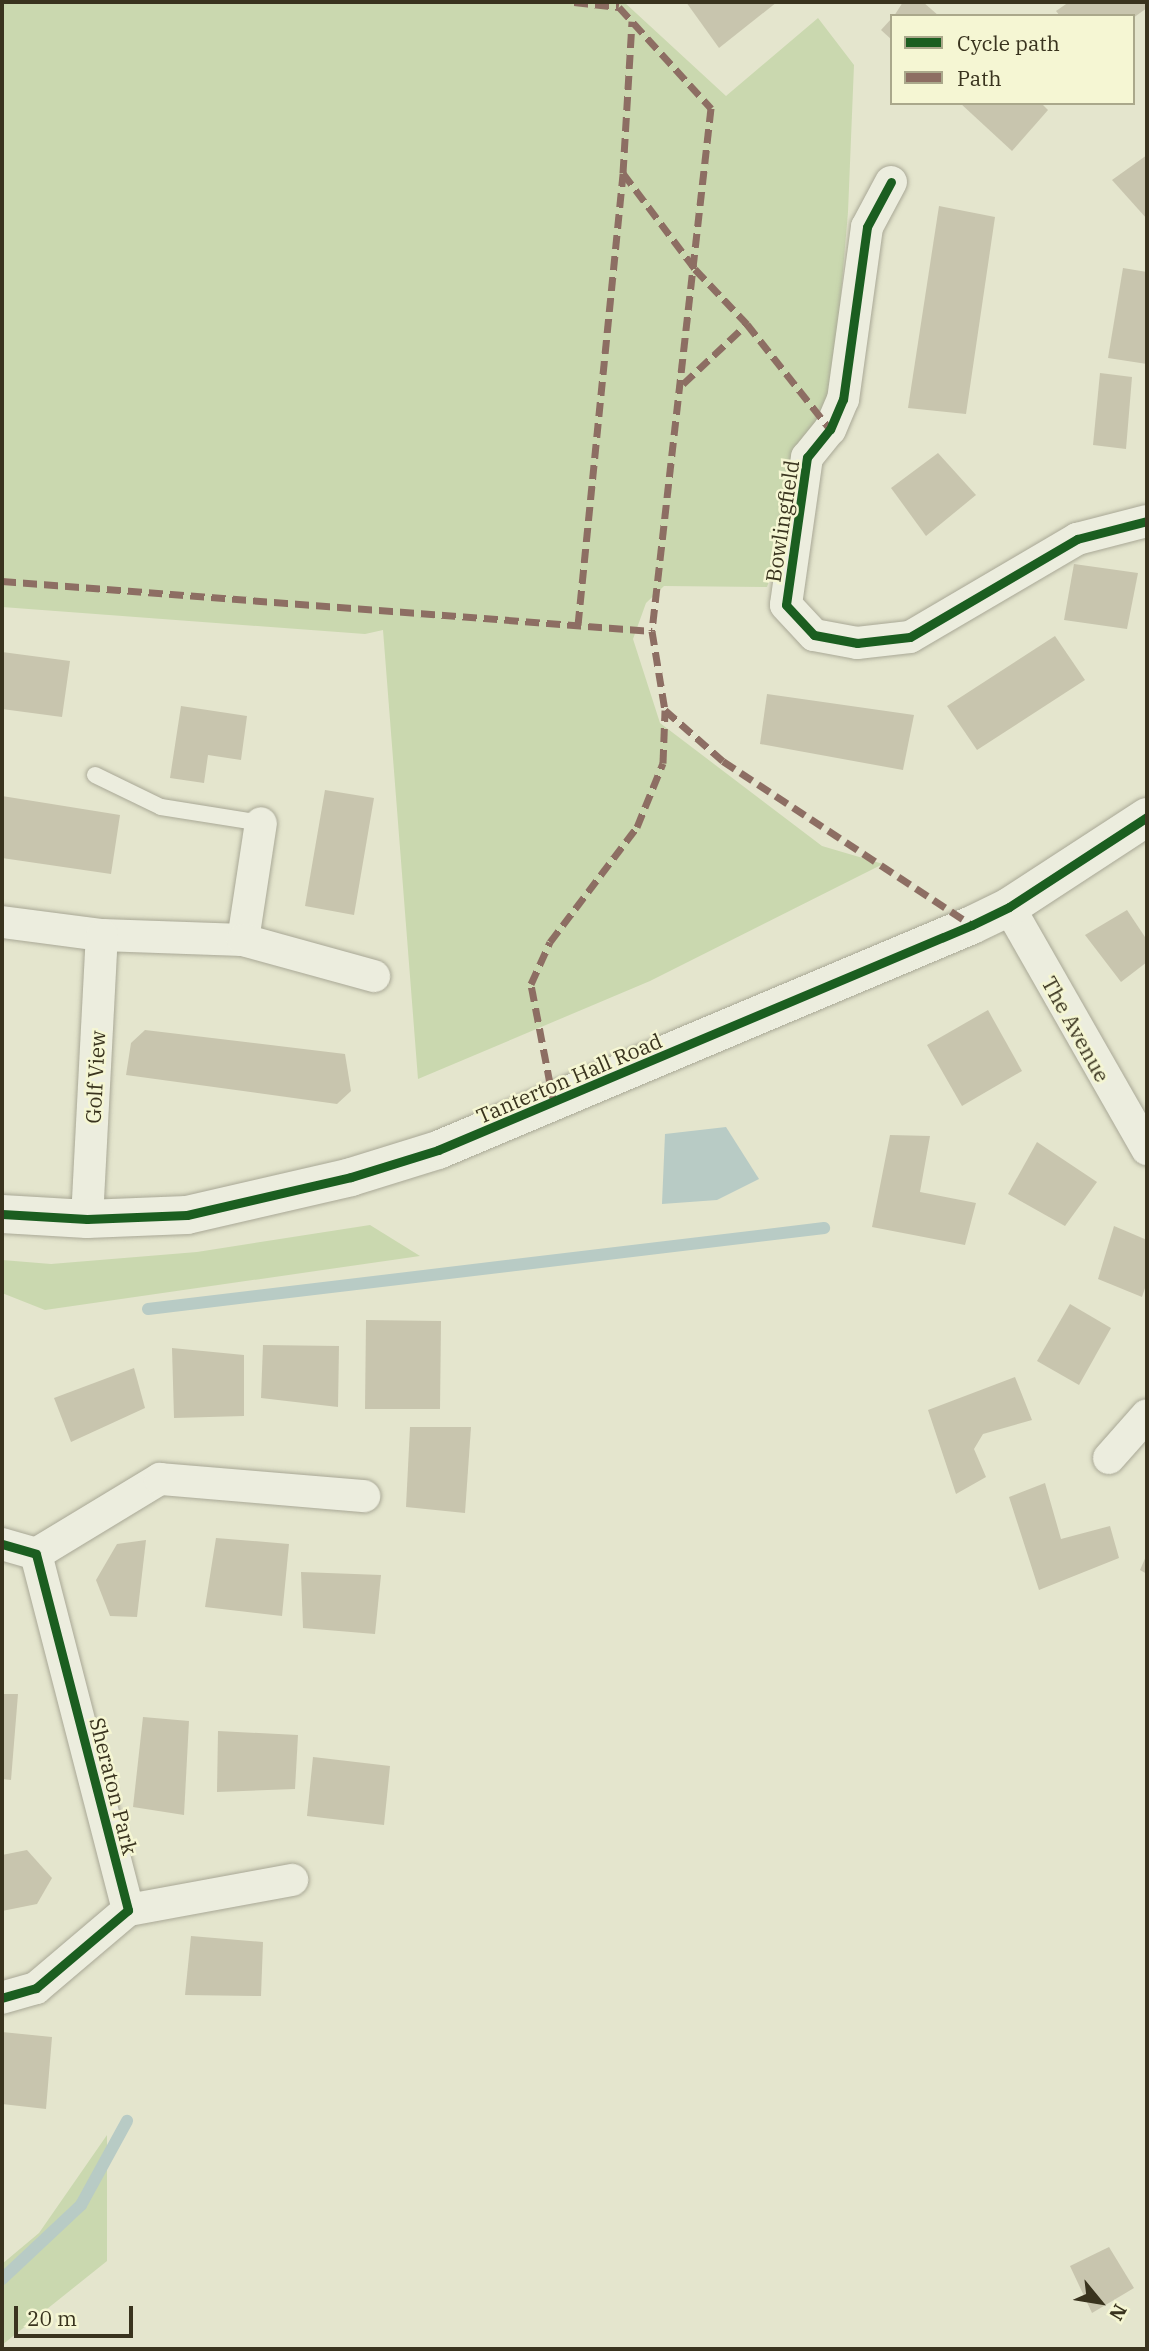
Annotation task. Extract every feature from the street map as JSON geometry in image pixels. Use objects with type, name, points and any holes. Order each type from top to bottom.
[{"type":"street","name":"Bowlingfield","points":[[891,182],[867,227],[843,399],[830,429],[807,457],[786,605],[814,635],[857,642],[910,637],[1077,539],[1147,521]]},
{"type":"street","name":"Tanterton Hall Road","points":[[2,1214],[87,1219],[187,1215],[297,1191],[438,1150],[1009,907],[1147,817]]},
{"type":"street","points":[[243,940],[261,823]]},
{"type":"street","name":"The Avenue","points":[[1009,907],[1120,1108],[1147,1149]]},
{"type":"street","points":[[2,922],[102,935],[243,940],[374,976]]},
{"type":"street","name":"Golf View","points":[[87,1219],[102,935]]},
{"type":"street","points":[[1109,1458],[1147,1415]]},
{"type":"street","points":[[2,1544],[36,1554],[160,1479],[364,1496]]},
{"type":"street","name":"Sheraton Park","points":[[36,1554],[128,1910]]},
{"type":"street","points":[[2,1998],[36,1988],[128,1910],[292,1880]]},
{"type":"lane","points":[[95,775],[161,807],[261,823]]},
{"type":"green space","points":[[2,2],[624,2],[726,96],[818,18],[854,65],[848,212],[832,398],[767,587],[664,586],[646,603],[633,639],[660,723],[822,846],[883,864],[650,981],[418,1079],[383,630],[365,634],[2,607]]},
{"type":"green space","points":[[370,1225],[420,1256],[45,1310],[2,1293],[2,1260],[51,1264],[197,1252]]},
{"type":"green space","points":[[107,2135],[107,2261],[2,2345],[2,2264],[39,2233]]},
{"type":"shaded area","points":[[726,1127],[759,1179],[717,1200],[662,1204],[665,1134]]},
{"type":"building","points":[[686,2],[777,2],[719,48]]},
{"type":"building","points":[[903,2],[923,2],[937,14],[895,14]]},
{"type":"building","points":[[1069,2],[1147,2],[1147,8],[1135,17],[1135,14],[1058,14],[1056,11]]},
{"type":"building","points":[[890,20],[890,38],[881,30]]},
{"type":"building","points":[[962,105],[1043,105],[1048,110],[1012,151]]},
{"type":"building","points":[[1147,155],[1147,219],[1112,180]]},
{"type":"building","points":[[939,206],[995,217],[966,414],[908,408]]},
{"type":"building","points":[[1123,268],[1147,272],[1147,364],[1108,358]]},
{"type":"building","points":[[1100,373],[1132,377],[1126,449],[1093,445]]},
{"type":"building","points":[[938,453],[976,495],[926,536],[891,488]]},
{"type":"building","points":[[1074,564],[1138,573],[1127,629],[1064,620]]},
{"type":"building","points":[[1055,636],[1085,680],[977,750],[947,706]]},
{"type":"building","points":[[2,652],[70,661],[62,717],[2,709]]},
{"type":"building","points":[[767,694],[914,715],[903,770],[760,744]]},
{"type":"building","points":[[181,706],[247,716],[241,760],[208,755],[204,783],[170,778]]},
{"type":"building","points":[[325,790],[374,798],[354,915],[305,906]]},
{"type":"building","points":[[2,796],[120,815],[111,874],[2,858]]},
{"type":"building","points":[[1127,910],[1147,940],[1147,962],[1121,982],[1085,935]]},
{"type":"building","points":[[988,1010],[1022,1071],[962,1106],[927,1045]]},
{"type":"building","points":[[145,1030],[345,1054],[351,1091],[337,1104],[126,1075],[131,1043]]},
{"type":"building","points":[[890,1135],[930,1136],[920,1192],[976,1203],[965,1245],[872,1227]]},
{"type":"building","points":[[1037,1142],[1097,1182],[1065,1226],[1008,1194]]},
{"type":"building","points":[[1114,1226],[1147,1240],[1147,1282],[1142,1297],[1098,1279]]},
{"type":"building","points":[[1070,1304],[1111,1328],[1079,1385],[1037,1361]]},
{"type":"building","points":[[366,1320],[441,1321],[440,1409],[365,1409]]},
{"type":"building","points":[[263,1345],[339,1346],[338,1407],[261,1398]]},
{"type":"building","points":[[172,1348],[244,1355],[244,1416],[174,1418]]},
{"type":"building","points":[[134,1368],[145,1408],[71,1442],[54,1398]]},
{"type":"building","points":[[1015,1377],[1032,1420],[983,1434],[974,1449],[986,1477],[956,1494],[928,1410]]},
{"type":"building","points":[[410,1427],[471,1427],[465,1513],[406,1507]]},
{"type":"building","points":[[1045,1483],[1061,1539],[1110,1526],[1119,1558],[1039,1590],[1009,1497]]},
{"type":"building","points":[[216,1538],[289,1544],[282,1616],[205,1607]]},
{"type":"building","points":[[146,1540],[137,1617],[110,1616],[96,1580],[117,1544]]},
{"type":"building","points":[[1147,1554],[1147,1574],[1140,1570]]},
{"type":"building","points":[[301,1572],[381,1575],[375,1634],[303,1628]]},
{"type":"building","points":[[2,1694],[18,1694],[11,1780],[2,1779]]},
{"type":"building","points":[[143,1717],[189,1721],[184,1815],[133,1807]]},
{"type":"building","points":[[218,1731],[298,1735],[295,1789],[217,1792]]},
{"type":"building","points":[[313,1757],[390,1766],[384,1825],[307,1816]]},
{"type":"building","points":[[27,1850],[52,1878],[37,1904],[2,1911],[2,1855]]},
{"type":"building","points":[[191,1936],[263,1942],[261,1996],[185,1995]]},
{"type":"building","points":[[2,2032],[52,2037],[46,2109],[2,2104]]},
{"type":"building","points":[[1109,2247],[1134,2288],[1092,2313],[1070,2266]]},
{"type":"waterway","points":[[148,1309],[824,1228]]},
{"type":"waterway","points":[[2,2279],[81,2205],[127,2121]]},
{"type":"marked path","points":[[574,2],[619,7],[711,108],[652,631],[665,710],[723,761],[972,925]]},
{"type":"marked path","points":[[578,625],[623,173],[632,21]]},
{"type":"marked path","points":[[623,173],[695,269],[747,324],[830,429]]},
{"type":"marked path","points":[[683,384],[747,324]]},
{"type":"marked path","points":[[2,581],[652,631]]},
{"type":"marked path","points":[[554,1104],[531,984],[550,942],[637,827],[663,763],[665,710]]},
{"type":"cycle path","points":[[891,182],[867,227],[843,399],[830,429],[807,457],[786,605],[814,635],[857,643],[910,637],[1077,539],[1147,521]]},
{"type":"cycle path","points":[[2,1214],[87,1219],[187,1215],[351,1177],[438,1150],[972,925],[1009,907],[1147,817]]},
{"type":"cycle path","points":[[2,1544],[36,1554],[128,1910],[36,1988],[2,1998]]}]
